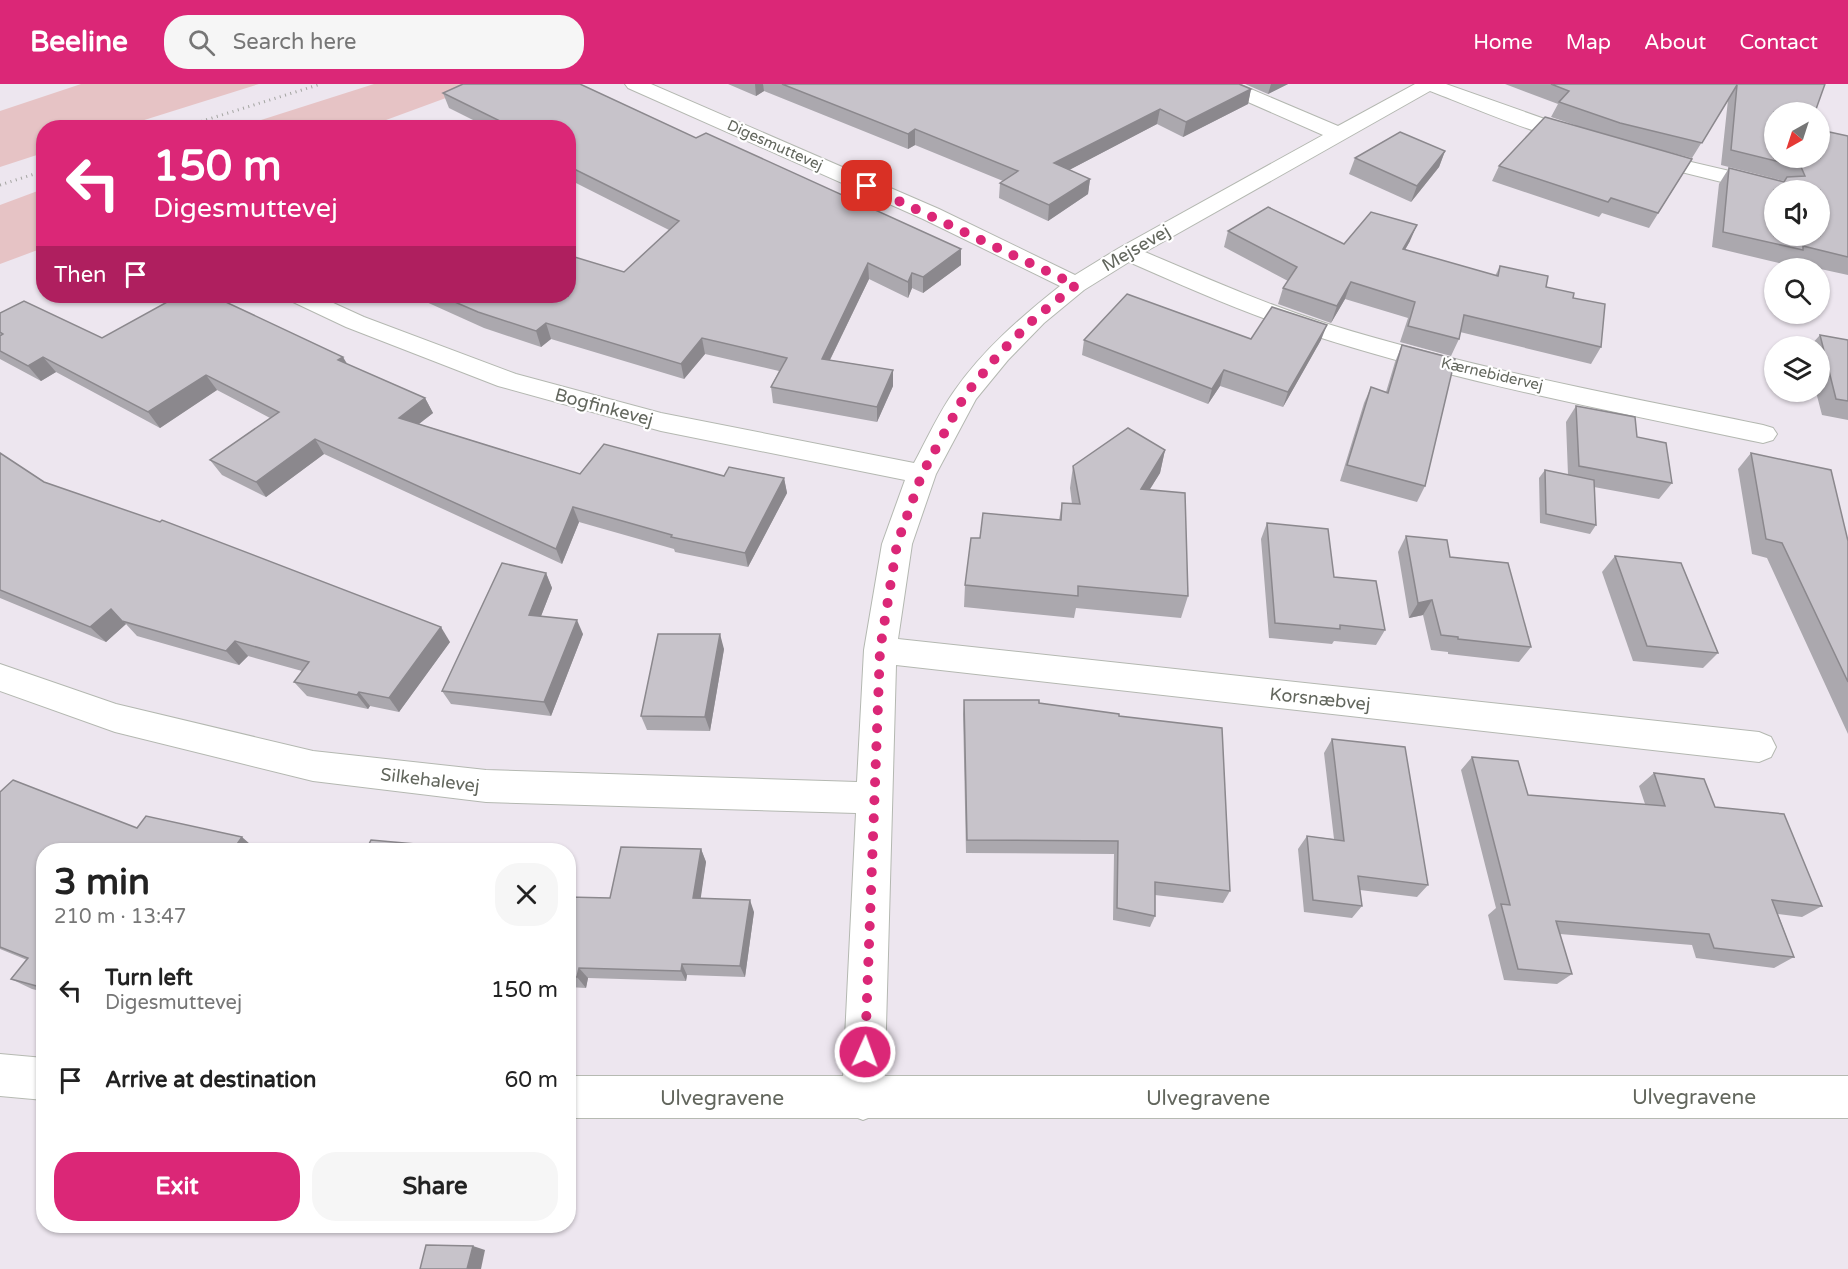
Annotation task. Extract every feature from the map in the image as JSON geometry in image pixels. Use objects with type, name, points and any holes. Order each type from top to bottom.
[{"type":"street","name":"Digesmuttevej","points":[[635,84],[931,214],[1076,285]]},
{"type":"street","points":[[1223,84],[1338,134]]},
{"type":"street","name":"Mejsevej","points":[[863,1099],[880,650],[897,544],[922,474],[965,395],[992,362],[1035,318],[1076,285],[1127,253],[1429,84]]},
{"type":"street","points":[[1429,84],[1510,116],[1601,145]]},
{"type":"street","points":[[1624,152],[1702,173],[1764,186]]},
{"type":"street","name":"Kærnebidervej","points":[[1127,253],[1256,308],[1368,343],[1477,372],[1763,434]]},
{"type":"street","name":"Bogfinkevej","points":[[315,303],[355,322],[507,380],[661,422],[922,474]]},
{"type":"street","name":"Korsnæbvej","points":[[880,650],[1759,747]]},
{"type":"street","name":"Silkehalevej","points":[[0,677],[116,718],[313,766],[486,786],[874,798]]},
{"type":"street","points":[[0,1075],[36,1078]]},
{"type":"street","name":"Ulvegravene","points":[[576,1098],[1848,1097]]},
{"type":"shaded area","points":[[81,84],[259,84],[144,120],[36,120],[36,155],[0,167],[0,111]]},
{"type":"shaded area","points":[[374,84],[484,84],[386,120],[261,120]]},
{"type":"shaded area","points":[[36,192],[36,251],[0,264],[0,205]]},
{"type":"building","points":[[463,84],[580,84],[696,138],[706,133],[961,249],[923,277],[912,273],[908,282],[868,263],[822,359],[893,370],[877,407],[771,387],[787,358],[702,338],[681,364],[546,323],[536,331],[457,303],[576,303],[576,257],[624,272],[679,221],[576,170],[576,120],[498,120],[443,93]]},
{"type":"building","points":[[782,84],[1239,84],[1251,89],[1186,122],[1160,109],[1054,163],[1090,179],[1049,205],[1000,183],[1018,171],[915,129],[908,134]]},
{"type":"building","points":[[1551,84],[1825,84],[1819,102],[1764,102],[1764,158],[1731,150],[1737,85],[1702,143],[1620,123],[1559,102],[1569,91]]},
{"type":"building","points":[[1545,117],[1692,159],[1658,213],[1611,198],[1608,202],[1499,166]]},
{"type":"building","points":[[1400,132],[1445,151],[1417,186],[1355,158]]},
{"type":"building","points":[[1830,132],[1848,136],[1848,257],[1803,246],[1830,246],[1830,180],[1785,180],[1787,177],[1805,176],[1801,168],[1830,168]]},
{"type":"building","points":[[1729,168],[1776,180],[1764,180],[1764,241],[1723,232]]},
{"type":"building","points":[[1268,207],[1344,244],[1371,212],[1417,225],[1403,249],[1498,276],[1500,266],[1548,276],[1546,287],[1574,293],[1573,298],[1605,304],[1601,347],[1464,315],[1459,339],[1408,326],[1415,302],[1351,282],[1337,306],[1283,288],[1297,267],[1228,231]]},
{"type":"building","points":[[1785,246],[1803,246],[1803,250]]},
{"type":"building","points":[[1127,294],[1251,339],[1272,307],[1327,325],[1288,392],[1224,370],[1212,389],[1084,340]]},
{"type":"building","points":[[24,301],[102,338],[165,303],[228,303],[343,357],[338,360],[425,398],[399,418],[580,474],[604,444],[724,476],[729,467],[784,478],[745,553],[671,537],[672,535],[573,507],[556,549],[315,439],[256,482],[210,460],[279,412],[206,375],[148,412],[43,357],[28,366],[0,351],[0,336],[3,334],[0,332],[0,313]]},
{"type":"building","points":[[1830,337],[1848,340],[1848,401],[1836,399],[1830,375]]},
{"type":"building","points":[[1402,345],[1455,359],[1425,486],[1347,465],[1371,387],[1388,393]]},
{"type":"building","points":[[1576,406],[1635,417],[1637,437],[1666,443],[1672,483],[1579,466]]},
{"type":"building","points":[[1128,428],[1165,450],[1141,489],[1185,493],[1188,596],[1078,586],[1078,596],[965,585],[971,538],[980,538],[983,513],[1061,520],[1062,503],[1080,504],[1073,466]]},
{"type":"building","points":[[0,453],[44,482],[160,522],[162,520],[441,627],[389,698],[359,692],[357,695],[294,682],[309,662],[235,641],[226,651],[122,621],[111,609],[90,627],[0,590]]},
{"type":"building","points":[[1751,453],[1831,470],[1848,541],[1848,682],[1782,543],[1766,539]]},
{"type":"building","points":[[1545,470],[1594,480],[1596,525],[1546,514]]},
{"type":"building","points":[[1267,523],[1328,529],[1334,577],[1376,581],[1385,630],[1340,625],[1340,629],[1275,623]]},
{"type":"building","points":[[1406,536],[1447,540],[1450,557],[1508,563],[1531,647],[1441,635],[1432,600],[1418,603]]},
{"type":"building","points":[[1615,556],[1681,563],[1718,653],[1647,646]]},
{"type":"building","points":[[502,563],[546,573],[529,615],[577,620],[544,702],[442,691]]},
{"type":"building","points":[[658,634],[720,634],[705,717],[641,716]]},
{"type":"building","points":[[964,700],[1039,700],[1039,703],[1119,714],[1119,716],[1222,728],[1230,891],[1155,882],[1155,916],[1117,908],[1118,841],[967,840]]},
{"type":"building","points":[[1332,739],[1405,747],[1428,885],[1358,876],[1362,906],[1313,900],[1307,836],[1344,841]]},
{"type":"building","points":[[1472,757],[1518,761],[1528,795],[1665,806],[1654,773],[1704,779],[1715,807],[1784,814],[1822,906],[1772,900],[1794,957],[1714,948],[1709,934],[1556,921],[1572,974],[1518,969],[1501,904],[1510,905]]},
{"type":"building","points":[[13,780],[137,828],[146,816],[242,837],[238,843],[36,843],[36,986],[11,979],[28,958],[0,947],[0,792]]},
{"type":"building","points":[[371,840],[405,843],[370,843]]},
{"type":"building","points":[[621,847],[701,849],[693,898],[750,900],[740,966],[682,964],[681,971],[579,968],[576,977],[576,897],[610,898]]},
{"type":"building","points":[[426,1245],[473,1246],[467,1269],[420,1269]]},
{"type":"railway","points":[[206,120],[321,84]]},
{"type":"railway","points":[[0,185],[36,174]]},
{"type":"route","points":[[865,1052],[880,650],[897,544],[922,474],[965,395],[999,354],[1035,318],[1076,285],[931,214],[867,186]]}]
